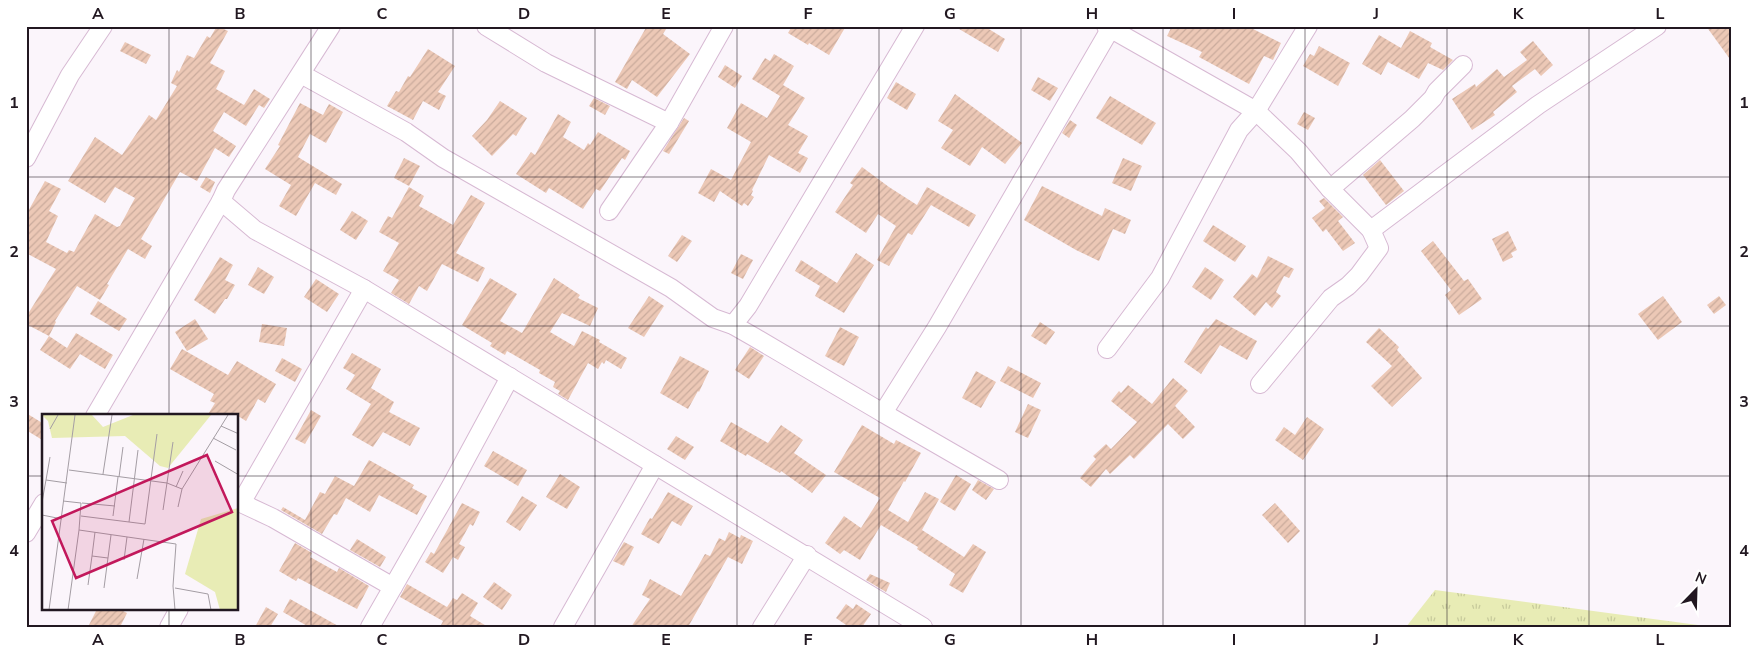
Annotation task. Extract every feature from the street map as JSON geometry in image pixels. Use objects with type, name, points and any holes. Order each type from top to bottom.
[{"type":"street","points":[[96,414],[226,190],[331,26]]},
{"type":"street","points":[[486,26],[546,63],[669,123]]},
{"type":"street","points":[[609,211],[669,123],[724,26]]},
{"type":"street","points":[[733,325],[748,306],[915,26]]},
{"type":"street","points":[[1106,349],[1160,278],[1238,130],[1256,111],[1308,26]]},
{"type":"street","points":[[1371,230],[1538,105],[1656,26]]},
{"type":"street","points":[[26,158],[70,75],[102,27]]},
{"type":"street","points":[[883,413],[937,327],[1110,27],[1256,111],[1298,151],[1330,189],[1371,230],[1379,248],[1359,275],[1348,286],[1330,298],[1260,384]]},
{"type":"street","points":[[1330,189],[1412,119],[1464,65]]},
{"type":"street","points":[[301,74],[406,132],[442,158],[671,288],[713,318],[733,325],[999,480]]},
{"type":"street","points":[[221,201],[255,230],[364,288],[923,627]]},
{"type":"street","points":[[364,288],[239,506],[273,518],[393,587]]},
{"type":"street","points":[[370,627],[451,486],[510,377]]},
{"type":"street","points":[[563,627],[655,465]]},
{"type":"street","points":[[26,533],[42,506]]},
{"type":"street","points":[[762,627],[807,555]]},
{"type":"street","points":[[169,627],[178,610]]},
{"type":"green space","points":[[1435,590],[1713,627],[1406,627]]},
{"type":"building","points":[[217,26],[228,31],[210,63],[225,71],[216,89],[244,105],[254,89],[270,99],[264,108],[259,105],[246,126],[224,112],[213,131],[236,146],[229,157],[215,148],[197,181],[180,172],[141,239],[152,246],[145,259],[128,249],[107,284],[109,285],[100,300],[77,286],[55,321],[49,336],[26,324],[26,317],[56,269],[26,253],[26,215],[45,181],[61,189],[49,211],[58,216],[46,242],[67,253],[69,250],[74,252],[95,214],[117,227],[120,226],[135,198],[115,187],[105,203],[68,181],[95,137],[122,155],[149,115],[156,120],[177,86],[171,83],[177,70],[179,72],[187,55],[194,58],[207,36],[210,38]]},
{"type":"building","points":[[647,26],[668,26],[663,34],[690,54],[657,97],[632,80],[627,89],[615,82]]},
{"type":"building","points":[[792,26],[846,26],[829,55],[788,33]]},
{"type":"building","points":[[954,26],[984,26],[1005,39],[998,52]]},
{"type":"building","points":[[1172,26],[1247,26],[1281,43],[1273,60],[1264,56],[1249,84],[1199,57],[1202,52],[1167,36]]},
{"type":"building","points":[[1706,26],[1732,26],[1732,62]]},
{"type":"building","points":[[1410,31],[1432,43],[1430,47],[1453,60],[1443,70],[1428,63],[1419,79],[1388,62],[1381,75],[1362,64],[1379,35],[1401,48]]},
{"type":"building","points":[[1533,41],[1553,65],[1541,76],[1535,69],[1512,86],[1517,92],[1493,112],[1495,115],[1472,130],[1452,99],[1475,84],[1476,87],[1497,69],[1504,77],[1527,60],[1520,52]]},
{"type":"building","points":[[125,42],[151,55],[146,64],[120,51]]},
{"type":"building","points":[[1319,46],[1350,63],[1338,86],[1303,66],[1310,54],[1314,56]]},
{"type":"building","points":[[428,49],[455,66],[438,92],[446,96],[439,110],[423,101],[413,120],[387,106],[396,91],[399,92],[408,76],[410,77]]},
{"type":"building","points":[[774,54],[794,66],[783,85],[805,98],[788,125],[808,136],[798,153],[808,158],[800,173],[769,155],[752,190],[751,195],[754,197],[748,206],[744,203],[742,206],[720,191],[714,202],[698,193],[711,169],[731,180],[751,142],[727,128],[741,103],[767,118],[780,96],[752,79],[765,58],[770,61]]},
{"type":"building","points":[[725,65],[742,76],[735,88],[718,77]]},
{"type":"building","points":[[1038,77],[1058,88],[1050,101],[1031,90]]},
{"type":"building","points":[[896,82],[916,94],[907,110],[887,98]]},
{"type":"building","points":[[955,94],[1022,143],[1005,164],[982,147],[970,166],[941,148],[953,130],[938,121]]},
{"type":"building","points":[[1110,96],[1156,123],[1142,145],[1096,118]]},
{"type":"building","points":[[594,98],[610,106],[605,115],[589,106]]},
{"type":"building","points":[[500,101],[527,118],[516,136],[513,134],[492,156],[472,136],[487,120]]},
{"type":"building","points":[[300,103],[323,115],[329,104],[343,112],[326,143],[310,134],[298,157],[342,184],[336,195],[315,183],[296,216],[279,206],[291,185],[265,169],[280,146],[278,145]]},
{"type":"building","points":[[1304,112],[1315,118],[1308,130],[1297,124]]},
{"type":"building","points":[[558,114],[571,122],[563,137],[584,150],[588,143],[590,145],[598,132],[630,151],[625,160],[622,158],[600,191],[596,189],[583,209],[549,188],[546,193],[516,174],[531,152],[535,155]]},
{"type":"building","points":[[684,118],[689,121],[669,154],[663,151]]},
{"type":"building","points":[[1070,120],[1077,125],[1069,138],[1062,133]]},
{"type":"building","points":[[404,158],[420,166],[409,186],[394,178]]},
{"type":"building","points":[[1123,158],[1142,166],[1131,191],[1112,183]]},
{"type":"building","points":[[1380,160],[1404,191],[1386,205],[1363,175]]},
{"type":"building","points":[[862,167],[917,205],[927,187],[976,215],[969,227],[931,205],[912,235],[908,233],[889,266],[877,260],[896,226],[878,214],[866,233],[835,212],[853,185],[850,183]]},
{"type":"building","points":[[206,177],[215,182],[210,193],[200,187]]},
{"type":"building","points":[[1042,186],[1102,216],[1105,208],[1131,220],[1125,234],[1113,229],[1099,261],[1024,220]]},
{"type":"building","points":[[409,187],[424,196],[419,206],[453,225],[471,195],[485,203],[456,253],[485,268],[478,282],[442,264],[427,291],[419,286],[409,304],[391,293],[399,280],[383,271],[399,243],[379,232],[388,216],[392,218]]},
{"type":"building","points":[[1324,198],[1343,217],[1338,221],[1355,243],[1343,251],[1326,229],[1323,232],[1312,218],[1325,208],[1319,201]]},
{"type":"building","points":[[352,211],[368,221],[356,240],[340,230]]},
{"type":"building","points":[[1213,225],[1246,246],[1235,262],[1203,241]]},
{"type":"building","points":[[1508,231],[1517,250],[1511,253],[1513,257],[1503,262],[1492,239]]},
{"type":"building","points":[[682,235],[692,241],[677,262],[668,256]]},
{"type":"building","points":[[1433,241],[1464,281],[1468,279],[1482,299],[1459,315],[1445,295],[1451,290],[1421,251]]},
{"type":"building","points":[[856,253],[874,265],[844,313],[815,296],[820,286],[795,271],[801,260],[837,283]]},
{"type":"building","points":[[741,254],[753,260],[743,279],[731,273]]},
{"type":"building","points":[[1268,256],[1294,269],[1289,278],[1284,276],[1276,292],[1281,296],[1272,308],[1266,302],[1255,316],[1233,297],[1252,274],[1257,278]]},
{"type":"building","points":[[220,257],[233,265],[225,280],[235,285],[215,314],[194,300]]},
{"type":"building","points":[[258,267],[274,277],[264,294],[248,285]]},
{"type":"building","points":[[1205,267],[1224,280],[1211,300],[1192,287]]},
{"type":"building","points":[[490,278],[517,294],[500,321],[522,333],[554,278],[580,295],[578,298],[598,308],[590,326],[562,313],[550,332],[574,346],[582,331],[600,340],[599,342],[627,358],[621,369],[606,360],[604,364],[602,362],[598,369],[588,363],[568,400],[558,394],[560,391],[553,387],[555,382],[539,373],[540,370],[507,351],[505,355],[490,346],[492,343],[462,325]]},
{"type":"building","points":[[316,279],[339,294],[327,312],[304,297]]},
{"type":"building","points":[[649,296],[664,306],[644,337],[628,328]]},
{"type":"building","points":[[1663,296],[1682,322],[1658,340],[1638,314]]},
{"type":"building","points":[[1719,296],[1726,305],[1714,314],[1707,305]]},
{"type":"building","points":[[98,301],[127,319],[119,331],[90,314]]},
{"type":"building","points":[[195,319],[208,339],[187,351],[175,332]]},
{"type":"building","points":[[1216,319],[1257,341],[1247,360],[1220,345],[1201,374],[1184,362],[1206,327],[1208,329]]},
{"type":"building","points":[[1040,322],[1055,332],[1046,345],[1031,336]]},
{"type":"building","points":[[262,324],[287,328],[284,346],[259,342]]},
{"type":"building","points":[[840,327],[859,337],[844,366],[825,356]]},
{"type":"building","points":[[1379,328],[1399,347],[1397,350],[1422,378],[1392,407],[1371,386],[1392,366],[1366,342]]},
{"type":"building","points":[[76,333],[113,355],[105,369],[80,354],[70,369],[40,350],[49,336],[67,348]]},
{"type":"building","points":[[750,347],[764,356],[749,379],[735,370]]},
{"type":"building","points":[[182,349],[228,375],[237,361],[276,384],[265,403],[258,399],[246,421],[239,417],[239,414],[208,414],[215,403],[210,401],[214,394],[170,369]]},
{"type":"building","points":[[352,353],[381,369],[371,388],[394,402],[389,412],[420,428],[410,446],[383,432],[373,447],[352,435],[371,404],[346,389],[355,375],[343,368]]},
{"type":"building","points":[[680,356],[709,371],[688,409],[660,393]]},
{"type":"building","points":[[282,358],[302,369],[295,382],[275,371]]},
{"type":"building","points":[[1008,366],[1041,383],[1033,398],[1000,381]]},
{"type":"building","points":[[976,371],[996,382],[981,408],[962,398]]},
{"type":"building","points":[[1173,378],[1188,391],[1175,406],[1195,427],[1183,439],[1168,424],[1134,459],[1130,455],[1110,474],[1106,469],[1091,487],[1080,478],[1096,459],[1093,456],[1106,444],[1111,449],[1137,422],[1111,401],[1119,391],[1121,393],[1128,385],[1152,404]]},
{"type":"building","points":[[1028,404],[1041,410],[1028,438],[1015,432]]},
{"type":"building","points":[[311,410],[321,416],[305,444],[295,439]]},
{"type":"building","points":[[26,413],[42,423],[42,440],[26,430]]},
{"type":"building","points":[[1307,417],[1324,429],[1303,460],[1275,440],[1284,427],[1295,435]]},
{"type":"building","points":[[731,422],[768,443],[781,425],[803,440],[794,453],[826,475],[812,493],[781,471],[780,473],[720,441]]},
{"type":"building","points":[[862,425],[894,444],[896,440],[921,453],[888,510],[908,522],[925,492],[939,499],[922,530],[964,557],[973,544],[986,552],[963,593],[949,585],[955,574],[917,549],[918,547],[881,525],[860,560],[844,550],[840,554],[825,543],[844,516],[861,528],[880,498],[834,472]]},
{"type":"building","points":[[676,436],[694,447],[685,460],[667,449]]},
{"type":"building","points":[[493,451],[527,470],[518,486],[484,466]]},
{"type":"building","points":[[369,460],[414,485],[412,488],[427,496],[417,515],[379,495],[370,512],[346,498],[337,515],[334,514],[322,534],[281,510],[283,507],[305,520],[320,492],[325,494],[335,476],[354,486]]},
{"type":"building","points":[[560,474],[580,487],[567,509],[546,497]]},
{"type":"building","points":[[956,475],[971,484],[955,511],[940,502]]},
{"type":"building","points":[[978,480],[994,489],[986,500],[972,490]]},
{"type":"building","points":[[668,492],[693,506],[681,526],[672,521],[659,544],[641,534]]},
{"type":"building","points":[[522,496],[537,505],[520,531],[506,522]]},
{"type":"building","points":[[462,503],[480,512],[473,526],[470,524],[459,544],[465,547],[458,560],[453,557],[443,573],[425,562],[431,552],[434,554]]},
{"type":"building","points":[[1275,503],[1300,531],[1288,543],[1262,515]]},
{"type":"building","points":[[729,532],[740,538],[741,535],[753,541],[742,564],[728,557],[688,627],[631,627],[650,599],[642,595],[650,579],[681,596],[705,554],[710,556],[719,538],[725,541]]},
{"type":"building","points":[[357,539],[386,557],[380,567],[350,550]]},
{"type":"building","points":[[624,542],[634,547],[624,566],[613,561]]},
{"type":"building","points":[[295,543],[312,553],[310,557],[337,572],[339,568],[369,586],[357,609],[298,578],[296,581],[279,571]]},
{"type":"building","points":[[870,574],[890,583],[886,592],[866,580]]},
{"type":"building","points":[[494,582],[512,595],[502,610],[483,597]]},
{"type":"building","points":[[407,584],[447,607],[453,598],[457,600],[462,593],[478,603],[470,616],[488,627],[440,627],[443,621],[400,597]]},
{"type":"building","points":[[290,599],[340,627],[309,627],[283,612]]},
{"type":"building","points":[[846,604],[853,609],[856,604],[871,614],[862,627],[849,627],[836,618]]},
{"type":"building","points":[[266,607],[278,614],[270,627],[255,627]]},
{"type":"building","points":[[96,610],[121,610],[127,613],[120,627],[88,627]]}]
